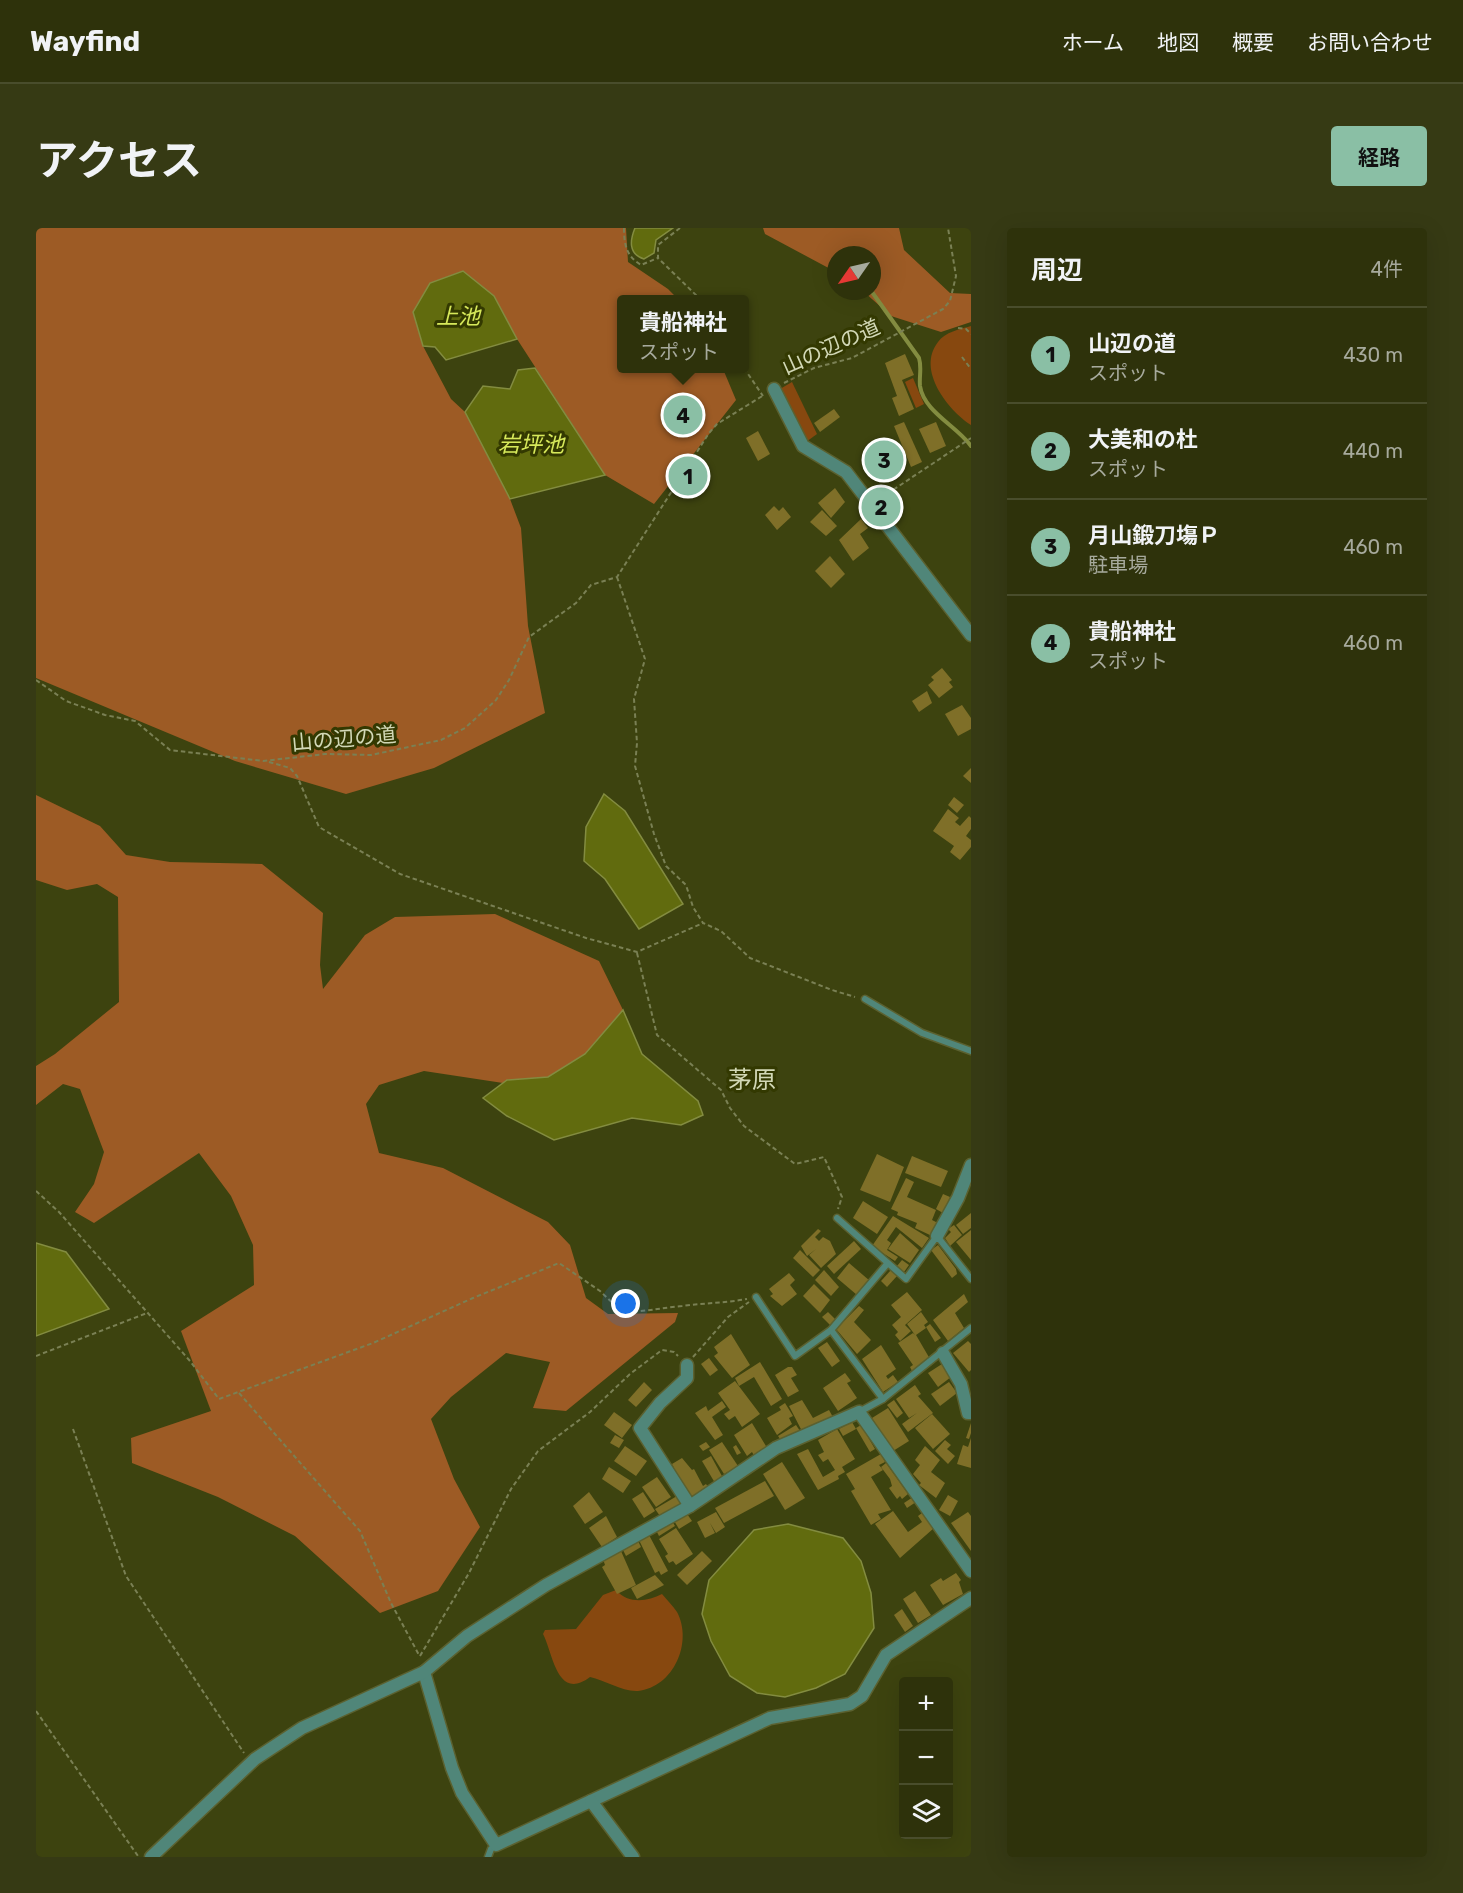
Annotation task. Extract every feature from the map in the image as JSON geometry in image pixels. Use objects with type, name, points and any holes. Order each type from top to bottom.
[{"type":"street","points":[[768,393],[803,446],[846,472],[971,635]]},
{"type":"street","points":[[937,1236],[958,1198],[971,1165]]},
{"type":"street","points":[[943,1353],[961,1384],[968,1413],[971,1413]]},
{"type":"street","points":[[687,1365],[687,1378],[660,1403],[640,1428],[690,1506]]},
{"type":"street","points":[[151,1857],[250,1763],[302,1728],[424,1672],[467,1636],[546,1585],[690,1506],[777,1448],[859,1412],[971,1571]]},
{"type":"street","points":[[424,1672],[452,1768],[462,1793],[496,1845],[770,1718],[850,1704],[862,1696],[886,1655],[971,1598]]},
{"type":"street","points":[[591,1802],[633,1857]]},
{"type":"lane","points":[[865,999],[922,1033],[971,1051]]},
{"type":"lane","points":[[837,1218],[906,1279],[937,1236],[971,1279]]},
{"type":"lane","points":[[756,1297],[795,1356],[831,1330],[887,1264]]},
{"type":"lane","points":[[859,1412],[883,1399],[943,1353],[971,1328]]},
{"type":"lane","points":[[831,1330],[883,1399]]},
{"type":"lane","points":[[488,1857],[496,1845]]},
{"type":"path","points":[[624,228],[624,246],[633,260],[641,265],[658,258]]},
{"type":"path","points":[[680,228],[658,245],[658,258],[696,295]]},
{"type":"path","name":"山の辺の道","points":[[36,680],[66,701],[105,715],[135,721],[170,750],[263,761],[325,754],[371,755],[441,740],[465,728],[496,700],[509,680],[529,637],[576,603],[591,585],[617,578],[709,433],[717,424],[807,370],[852,358],[943,309],[950,301],[955,288],[956,269],[950,250],[948,228]]},
{"type":"path","points":[[958,327],[966,329],[971,334]]},
{"type":"path","points":[[962,357],[971,369]]},
{"type":"path","points":[[748,373],[768,393]]},
{"type":"path","points":[[870,506],[970,438]]},
{"type":"path","points":[[617,578],[645,659],[634,699],[637,743],[635,766],[654,834],[666,866],[686,885],[693,907],[703,923],[721,931],[750,958],[832,990],[865,999]]},
{"type":"path","points":[[263,761],[279,763],[297,776],[319,827],[400,874],[586,938],[637,952],[703,923]]},
{"type":"path","points":[[637,952],[657,1035],[721,1090],[730,1108],[757,1137],[795,1164],[824,1157],[843,1197],[837,1218]]},
{"type":"path","points":[[36,1191],[59,1212],[190,1361],[219,1399],[373,1343],[559,1263],[600,1291],[622,1312],[649,1312],[682,1306],[716,1305],[756,1297]]},
{"type":"path","points":[[420,1656],[470,1573],[511,1489],[538,1450],[590,1412],[630,1374],[662,1350],[674,1352],[687,1365],[728,1317],[756,1297]]},
{"type":"path","points":[[36,1356],[147,1313]]},
{"type":"path","points":[[239,1393],[360,1530],[391,1603],[420,1656],[424,1672]]},
{"type":"path","points":[[73,1430],[126,1576],[153,1613],[250,1763]]},
{"type":"path","points":[[36,1711],[138,1857]]},
{"type":"shaded area","points":[[36,228],[626,228],[628,262],[674,295],[617,295],[617,373],[725,373],[736,400],[654,504],[605,475],[517,339],[494,296],[423,346],[451,399],[465,412],[510,499],[521,528],[528,626],[545,713],[434,768],[346,794],[235,761],[36,678]]},
{"type":"shaded area","points":[[763,228],[899,228],[904,250],[950,293],[971,294],[971,322],[941,332],[891,316],[873,300],[881,300],[881,246],[827,246],[827,267],[765,234]]},
{"type":"shaded area","points":[[971,326],[971,425],[945,400],[933,377],[931,365],[932,353],[941,339],[953,331]]},
{"type":"shaded area","points":[[913,378],[924,404],[916,408],[905,382]]},
{"type":"shaded area","points":[[792,382],[817,434],[806,442],[780,389]]},
{"type":"shaded area","points":[[36,795],[100,826],[126,855],[170,862],[262,864],[323,913],[320,965],[323,989],[365,935],[395,917],[495,914],[599,961],[623,1010],[585,1054],[548,1077],[503,1083],[424,1071],[379,1085],[366,1104],[379,1153],[443,1168],[548,1222],[570,1245],[586,1298],[608,1314],[678,1313],[675,1322],[566,1411],[533,1408],[550,1362],[506,1353],[451,1397],[431,1419],[454,1479],[480,1527],[438,1591],[380,1613],[295,1536],[218,1497],[132,1463],[131,1438],[211,1411],[181,1331],[254,1285],[253,1245],[231,1196],[199,1153],[94,1223],[75,1212],[94,1184],[104,1152],[80,1089],[63,1084],[36,1105],[36,1066],[55,1054],[119,1002],[118,897],[97,884],[67,890],[36,880]]},
{"type":"shaded area","points":[[616,1590],[632,1600],[650,1599],[662,1594],[672,1605],[677,1612],[683,1636],[677,1661],[662,1681],[651,1688],[638,1691],[626,1690],[590,1677],[579,1683],[570,1684],[558,1672],[543,1634],[545,1630],[576,1629],[603,1595]]},
{"type":"water","points":[[635,228],[673,228],[656,240],[654,253],[644,259],[635,254],[633,250],[632,237]]},
{"type":"water","name":"上池","points":[[463,271],[494,296],[517,339],[446,360],[435,347],[423,346],[413,312],[430,283]]},
{"type":"water","name":"岩坪池","points":[[535,368],[605,475],[510,499],[465,412],[483,386],[510,389],[518,370]]},
{"type":"water","points":[[604,794],[625,811],[683,904],[639,929],[605,879],[584,861],[586,827]]},
{"type":"water","points":[[623,1010],[642,1054],[698,1101],[703,1115],[681,1125],[632,1118],[554,1140],[507,1116],[483,1098],[507,1080],[548,1077],[585,1054]]},
{"type":"water","points":[[36,1243],[66,1252],[109,1309],[36,1336]]},
{"type":"water","points":[[788,1524],[843,1538],[861,1561],[871,1593],[874,1628],[845,1674],[816,1688],[785,1697],[757,1693],[730,1676],[711,1641],[702,1614],[709,1580],[754,1530]]},
{"type":"building","points":[[905,354],[914,375],[902,380],[914,409],[899,416],[892,398],[897,396],[885,363]]},
{"type":"building","points":[[834,409],[840,417],[820,432],[814,423]]},
{"type":"building","points":[[904,422],[922,462],[911,467],[894,426]]},
{"type":"building","points":[[936,422],[946,446],[930,453],[919,429]]},
{"type":"building","points":[[758,431],[770,454],[758,461],[746,438]]},
{"type":"building","points":[[835,488],[845,502],[831,518],[818,503]]},
{"type":"building","points":[[774,506],[779,511],[783,507],[791,517],[777,530],[765,515]]},
{"type":"building","points":[[822,510],[837,526],[826,536],[810,522]]},
{"type":"building","points":[[861,519],[868,528],[860,534],[869,548],[853,561],[839,540]]},
{"type":"building","points":[[830,556],[845,574],[831,588],[815,571]]},
{"type":"building","points":[[942,668],[952,680],[949,682],[953,687],[939,698],[928,685],[934,680],[931,677]]},
{"type":"building","points":[[927,691],[932,703],[919,712],[912,701]]},
{"type":"building","points":[[962,705],[971,718],[971,729],[958,736],[945,714]]},
{"type":"building","points":[[971,768],[971,783],[963,776]]},
{"type":"building","points":[[954,797],[964,805],[957,813],[948,805]]},
{"type":"building","points":[[948,809],[959,818],[955,822],[960,826],[969,816],[971,818],[971,829],[966,836],[971,840],[971,847],[960,860],[950,852],[954,846],[933,831]]},
{"type":"building","points":[[877,1154],[904,1167],[890,1202],[860,1190]]},
{"type":"building","points":[[912,1156],[948,1171],[941,1187],[905,1173]]},
{"type":"building","points":[[906,1178],[914,1182],[907,1197],[936,1210],[932,1220],[938,1223],[932,1236],[915,1228],[917,1223],[897,1215],[898,1212],[891,1209]]},
{"type":"building","points":[[943,1194],[950,1197],[943,1213],[936,1209]]},
{"type":"building","points":[[863,1201],[888,1217],[877,1234],[853,1218]]},
{"type":"building","points":[[971,1213],[971,1228],[963,1234],[956,1225]]},
{"type":"building","points":[[893,1216],[929,1238],[922,1248],[896,1227],[887,1240],[891,1243],[887,1250],[898,1257],[895,1261],[872,1246]]},
{"type":"building","points":[[954,1225],[962,1235],[950,1246],[945,1238],[951,1232],[948,1229]]},
{"type":"building","points":[[818,1229],[821,1231],[815,1237],[819,1241],[823,1237],[830,1241],[836,1254],[821,1268],[809,1255],[816,1249],[807,1256],[801,1246]]},
{"type":"building","points":[[971,1230],[971,1260],[956,1242]]},
{"type":"building","points":[[900,1233],[919,1250],[910,1263],[888,1249]]},
{"type":"building","points":[[854,1241],[861,1249],[834,1274],[827,1266]]},
{"type":"building","points":[[938,1245],[956,1269],[957,1274],[952,1278],[931,1250]]},
{"type":"building","points":[[800,1250],[820,1270],[813,1277],[793,1258]]},
{"type":"building","points":[[902,1260],[909,1265],[904,1272],[897,1266]]},
{"type":"building","points":[[849,1263],[870,1281],[857,1295],[837,1278]]},
{"type":"building","points":[[824,1270],[839,1287],[831,1296],[815,1280]]},
{"type":"building","points":[[891,1270],[897,1276],[887,1287],[881,1281]]},
{"type":"building","points":[[789,1273],[795,1280],[790,1285],[797,1294],[782,1306],[770,1296],[773,1294],[769,1289]]},
{"type":"building","points":[[814,1284],[830,1300],[820,1313],[803,1296]]},
{"type":"building","points":[[907,1292],[922,1310],[905,1325],[911,1331],[900,1341],[895,1335],[898,1332],[892,1325],[901,1317],[891,1305]]},
{"type":"building","points":[[964,1294],[968,1302],[955,1313],[964,1328],[948,1341],[933,1320]]},
{"type":"building","points":[[859,1306],[864,1310],[854,1322],[871,1340],[857,1354],[836,1329]]},
{"type":"building","points":[[828,1312],[836,1320],[830,1325],[822,1317]]},
{"type":"building","points":[[921,1312],[928,1322],[924,1325],[926,1328],[916,1335],[930,1359],[912,1371],[910,1367],[913,1365],[898,1343],[913,1333],[915,1335],[907,1324]]},
{"type":"building","points":[[930,1324],[941,1338],[935,1342],[926,1327]]},
{"type":"building","points":[[731,1334],[750,1365],[732,1378],[714,1356],[718,1353],[714,1347]]},
{"type":"building","points":[[968,1341],[971,1344],[971,1370],[969,1372],[953,1353]]},
{"type":"building","points":[[827,1342],[840,1361],[832,1367],[818,1348]]},
{"type":"building","points":[[881,1345],[896,1369],[886,1376],[888,1379],[893,1375],[898,1382],[883,1392],[862,1359]]},
{"type":"building","points":[[709,1358],[718,1370],[710,1376],[701,1364]]},
{"type":"building","points":[[760,1362],[782,1399],[771,1406],[754,1377],[739,1386],[735,1378]]},
{"type":"building","points":[[942,1364],[951,1377],[938,1387],[928,1373]]},
{"type":"building","points":[[792,1367],[797,1375],[791,1378],[799,1391],[788,1397],[775,1375]]},
{"type":"building","points":[[845,1373],[851,1381],[847,1383],[857,1398],[838,1411],[823,1388]]},
{"type":"building","points":[[735,1381],[760,1414],[742,1427],[735,1416],[729,1420],[724,1414],[730,1410],[718,1393]]},
{"type":"building","points":[[644,1382],[652,1390],[636,1407],[628,1400]]},
{"type":"building","points":[[949,1382],[957,1393],[940,1406],[931,1394]]},
{"type":"building","points":[[915,1385],[921,1394],[918,1396],[933,1413],[908,1432],[902,1424],[917,1413],[909,1418],[896,1399]]},
{"type":"building","points":[[802,1400],[813,1418],[829,1410],[834,1419],[804,1435],[789,1406]]},
{"type":"building","points":[[894,1400],[903,1413],[897,1418],[887,1405]]},
{"type":"building","points":[[722,1401],[726,1407],[712,1417],[723,1435],[715,1440],[695,1413],[706,1406],[708,1411]]},
{"type":"building","points":[[785,1403],[793,1416],[789,1418],[792,1424],[777,1435],[767,1418],[781,1410],[779,1407]]},
{"type":"building","points":[[888,1408],[909,1441],[893,1451],[872,1418]]},
{"type":"building","points":[[614,1412],[632,1425],[622,1438],[604,1425]]},
{"type":"building","points":[[932,1414],[950,1434],[933,1449],[915,1428]]},
{"type":"building","points":[[852,1422],[856,1429],[843,1436],[839,1429]]},
{"type":"building","points":[[752,1423],[769,1451],[756,1459],[752,1452],[747,1456],[734,1435]]},
{"type":"building","points":[[971,1423],[971,1433],[969,1439],[966,1438]]},
{"type":"building","points":[[796,1425],[802,1434],[784,1445],[778,1436]]},
{"type":"building","points":[[861,1425],[875,1449],[870,1452],[856,1428]]},
{"type":"building","points":[[837,1429],[855,1459],[842,1467],[845,1472],[838,1476],[839,1479],[818,1490],[797,1454],[808,1449],[823,1477],[835,1470],[828,1459],[823,1462],[818,1455],[824,1452],[818,1440]]},
{"type":"building","points":[[615,1435],[624,1440],[619,1448],[610,1443]]},
{"type":"building","points":[[971,1438],[971,1468],[957,1464],[963,1445],[968,1447]]},
{"type":"building","points":[[945,1440],[951,1445],[947,1449],[955,1456],[948,1464],[935,1451]]},
{"type":"building","points":[[706,1442],[710,1447],[703,1451],[699,1446]]},
{"type":"building","points":[[722,1442],[738,1466],[724,1474],[709,1450]]},
{"type":"building","points":[[736,1445],[741,1453],[737,1455],[733,1447]]},
{"type":"building","points":[[625,1446],[647,1461],[636,1476],[614,1461]]},
{"type":"building","points":[[925,1446],[940,1460],[931,1472],[945,1483],[936,1498],[919,1485],[921,1483],[913,1474],[920,1465],[915,1460]]},
{"type":"building","points":[[881,1454],[885,1462],[879,1465],[883,1470],[871,1477],[891,1510],[878,1514],[881,1519],[871,1525],[851,1491],[855,1489],[846,1474]]},
{"type":"building","points":[[711,1456],[723,1478],[715,1483],[702,1461]]},
{"type":"building","points":[[682,1458],[692,1470],[694,1469],[703,1486],[706,1484],[708,1487],[687,1499],[671,1470],[674,1468],[672,1464]]},
{"type":"building","points":[[782,1462],[805,1498],[785,1510],[763,1474]]},
{"type":"building","points":[[886,1463],[908,1494],[902,1499],[900,1496],[897,1499],[889,1488],[892,1486],[890,1479],[881,1467]]},
{"type":"building","points":[[609,1467],[631,1481],[623,1493],[602,1479]]},
{"type":"building","points":[[657,1477],[671,1497],[656,1507],[642,1487]]},
{"type":"building","points":[[765,1481],[774,1496],[724,1523],[715,1508]]},
{"type":"building","points":[[589,1492],[603,1512],[585,1524],[573,1506]]},
{"type":"building","points":[[643,1492],[655,1511],[644,1518],[632,1499]]},
{"type":"building","points":[[948,1495],[958,1501],[950,1516],[939,1510]]},
{"type":"building","points":[[677,1496],[681,1503],[660,1516],[655,1509]]},
{"type":"building","points":[[913,1497],[916,1502],[907,1508],[904,1503]]},
{"type":"building","points":[[926,1510],[934,1528],[900,1558],[875,1524],[893,1511],[908,1532],[922,1522],[918,1516]]},
{"type":"building","points":[[685,1511],[692,1521],[679,1529],[673,1519]]},
{"type":"building","points":[[716,1512],[725,1527],[716,1533],[710,1523],[715,1533],[705,1538],[697,1522]]},
{"type":"building","points":[[968,1512],[971,1516],[971,1551],[951,1523]]},
{"type":"building","points":[[606,1516],[617,1537],[602,1547],[589,1528]]},
{"type":"building","points":[[672,1521],[675,1526],[659,1536],[656,1530]]},
{"type":"building","points":[[676,1528],[693,1554],[676,1565],[673,1561],[669,1563],[665,1556],[668,1554],[659,1539]]},
{"type":"building","points":[[649,1535],[668,1571],[661,1575],[659,1571],[655,1573],[639,1540]]},
{"type":"building","points":[[638,1541],[641,1547],[626,1556],[623,1550]]},
{"type":"building","points":[[621,1551],[636,1585],[617,1594],[602,1567],[605,1565],[603,1559]]},
{"type":"building","points":[[702,1551],[712,1561],[687,1585],[677,1575]]},
{"type":"building","points":[[956,1573],[961,1580],[959,1582],[963,1594],[943,1605],[930,1585],[941,1578],[943,1581]]},
{"type":"building","points":[[655,1575],[664,1585],[637,1599],[631,1588]]},
{"type":"building","points":[[915,1591],[931,1615],[918,1623],[903,1599]]},
{"type":"building","points":[[902,1609],[913,1626],[905,1632],[894,1615]]},
{"type":"waterway","points":[[878,300],[919,358],[920,386],[928,404],[971,446]]},
{"type":"place","name":"貴船神社","points":[[683,415]]},
{"type":"place","name":"月山鍛刀塲Ｐ","points":[[884,460]]},
{"type":"place","name":"山辺の道","points":[[688,476]]},
{"type":"place","name":"大美和の杜","points":[[881,507]]},
{"type":"district","name":"茅原","points":[[752,1080]]}]
